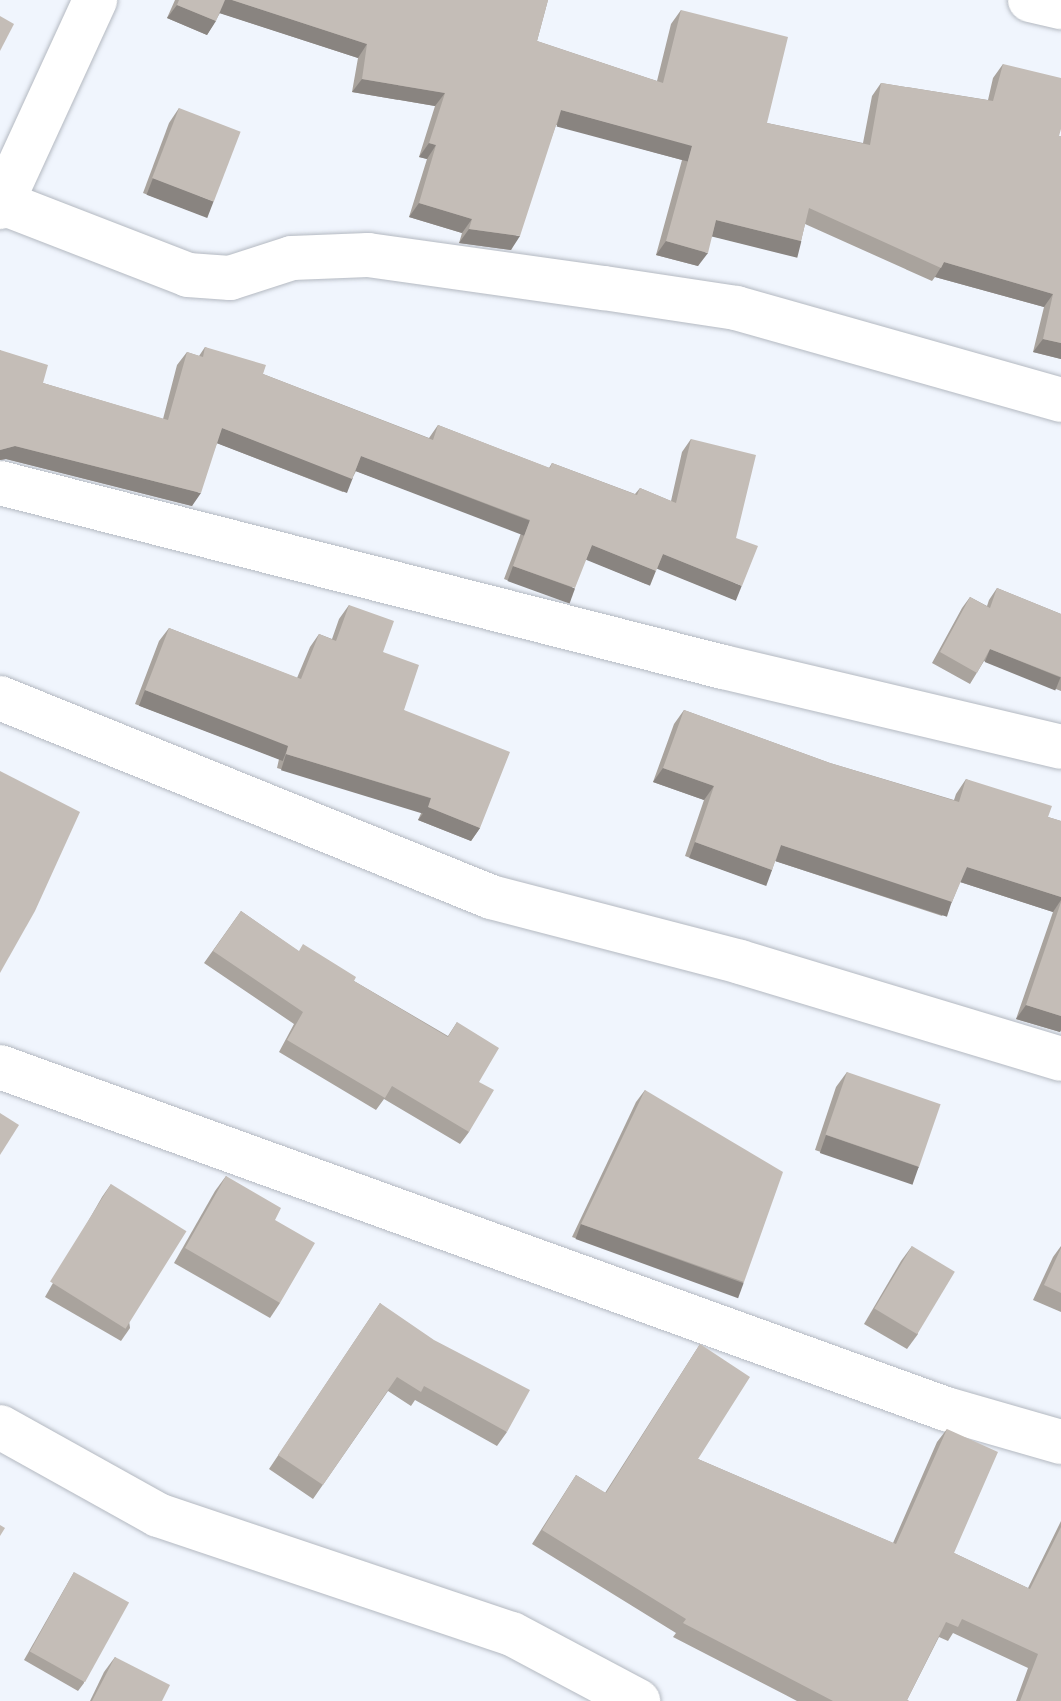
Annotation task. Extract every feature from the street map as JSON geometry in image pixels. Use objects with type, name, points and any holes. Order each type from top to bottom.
[{"type":"street","points":[[95,0],[1,204],[188,275],[230,278],[292,258],[368,255],[604,288],[736,308],[1061,400]]},
{"type":"street","points":[[1030,0],[1061,7]]},
{"type":"street","points":[[0,483],[708,664],[1061,747]]},
{"type":"street","points":[[0,698],[491,897],[740,962],[1061,1059]]},
{"type":"street","points":[[0,1067],[946,1409],[1061,1442]]},
{"type":"street","points":[[0,1427],[158,1515],[512,1634],[638,1701]]},
{"type":"building","points":[[179,0],[225,0],[216,21],[177,5]]},
{"type":"building","points":[[232,0],[548,0],[537,41],[663,83],[681,10],[788,37],[767,123],[870,145],[881,83],[993,101],[1003,64],[1061,78],[1061,343],[1043,339],[1053,294],[944,262],[941,268],[809,208],[801,241],[716,220],[708,253],[666,241],[692,146],[561,110],[520,236],[469,229],[472,219],[419,203],[436,145],[429,143],[445,93],[362,79],[367,44]]},
{"type":"building","points":[[0,16],[14,24],[0,51]]},
{"type":"building","points":[[179,108],[241,132],[214,202],[152,178]]},
{"type":"building","points":[[205,347],[266,365],[263,374],[433,440],[438,425],[550,468],[552,463],[637,495],[640,488],[676,503],[691,439],[756,455],[736,538],[758,546],[742,586],[663,554],[656,571],[592,545],[575,588],[513,566],[530,520],[361,456],[352,479],[222,428],[201,493],[15,446],[0,450],[0,350],[48,365],[43,383],[168,420],[187,352],[203,357]]},
{"type":"building","points":[[997,588],[1061,614],[1061,677],[990,649],[977,673],[940,652],[970,597],[990,608]]},
{"type":"building","points":[[349,605],[394,621],[383,652],[419,665],[404,710],[510,752],[480,828],[428,807],[431,798],[286,754],[288,746],[145,690],[169,628],[301,679],[319,634],[336,641]]},
{"type":"building","points":[[684,710],[830,763],[959,802],[966,779],[1052,806],[1048,817],[1061,821],[1061,897],[967,867],[952,902],[781,845],[772,870],[695,842],[714,786],[663,768]]},
{"type":"building","points":[[0,771],[80,812],[35,911],[0,973]]},
{"type":"building","points":[[1061,902],[1061,1016],[1026,1005]]},
{"type":"building","points":[[241,911],[299,951],[303,944],[356,977],[354,981],[448,1037],[457,1022],[499,1048],[479,1082],[494,1090],[469,1132],[392,1086],[385,1098],[287,1040],[303,1012],[213,951]]},
{"type":"building","points":[[847,1072],[941,1104],[919,1167],[826,1134]]},
{"type":"building","points":[[645,1090],[783,1172],[744,1282],[581,1224]]},
{"type":"building","points":[[0,1113],[19,1125],[0,1155]]},
{"type":"building","points":[[226,1176],[281,1208],[275,1220],[315,1243],[280,1303],[185,1248]]},
{"type":"building","points":[[111,1184],[186,1231],[126,1329],[50,1282]]},
{"type":"building","points":[[912,1246],[955,1272],[917,1334],[874,1309]]},
{"type":"building","points":[[1061,1248],[1061,1293],[1044,1285]]},
{"type":"building","points":[[380,1303],[434,1340],[530,1390],[507,1432],[424,1386],[421,1392],[397,1377],[323,1485],[278,1455]]},
{"type":"building","points":[[700,1344],[750,1377],[698,1459],[896,1544],[947,1429],[998,1452],[954,1553],[1030,1589],[1061,1527],[1061,1701],[1020,1701],[1038,1654],[962,1619],[958,1627],[946,1622],[909,1701],[833,1701],[683,1623],[686,1619],[542,1530],[576,1475],[606,1493]]},
{"type":"building","points":[[74,1572],[129,1603],[85,1682],[30,1652]]},
{"type":"building","points":[[115,1657],[170,1685],[162,1701],[92,1701]]}]
